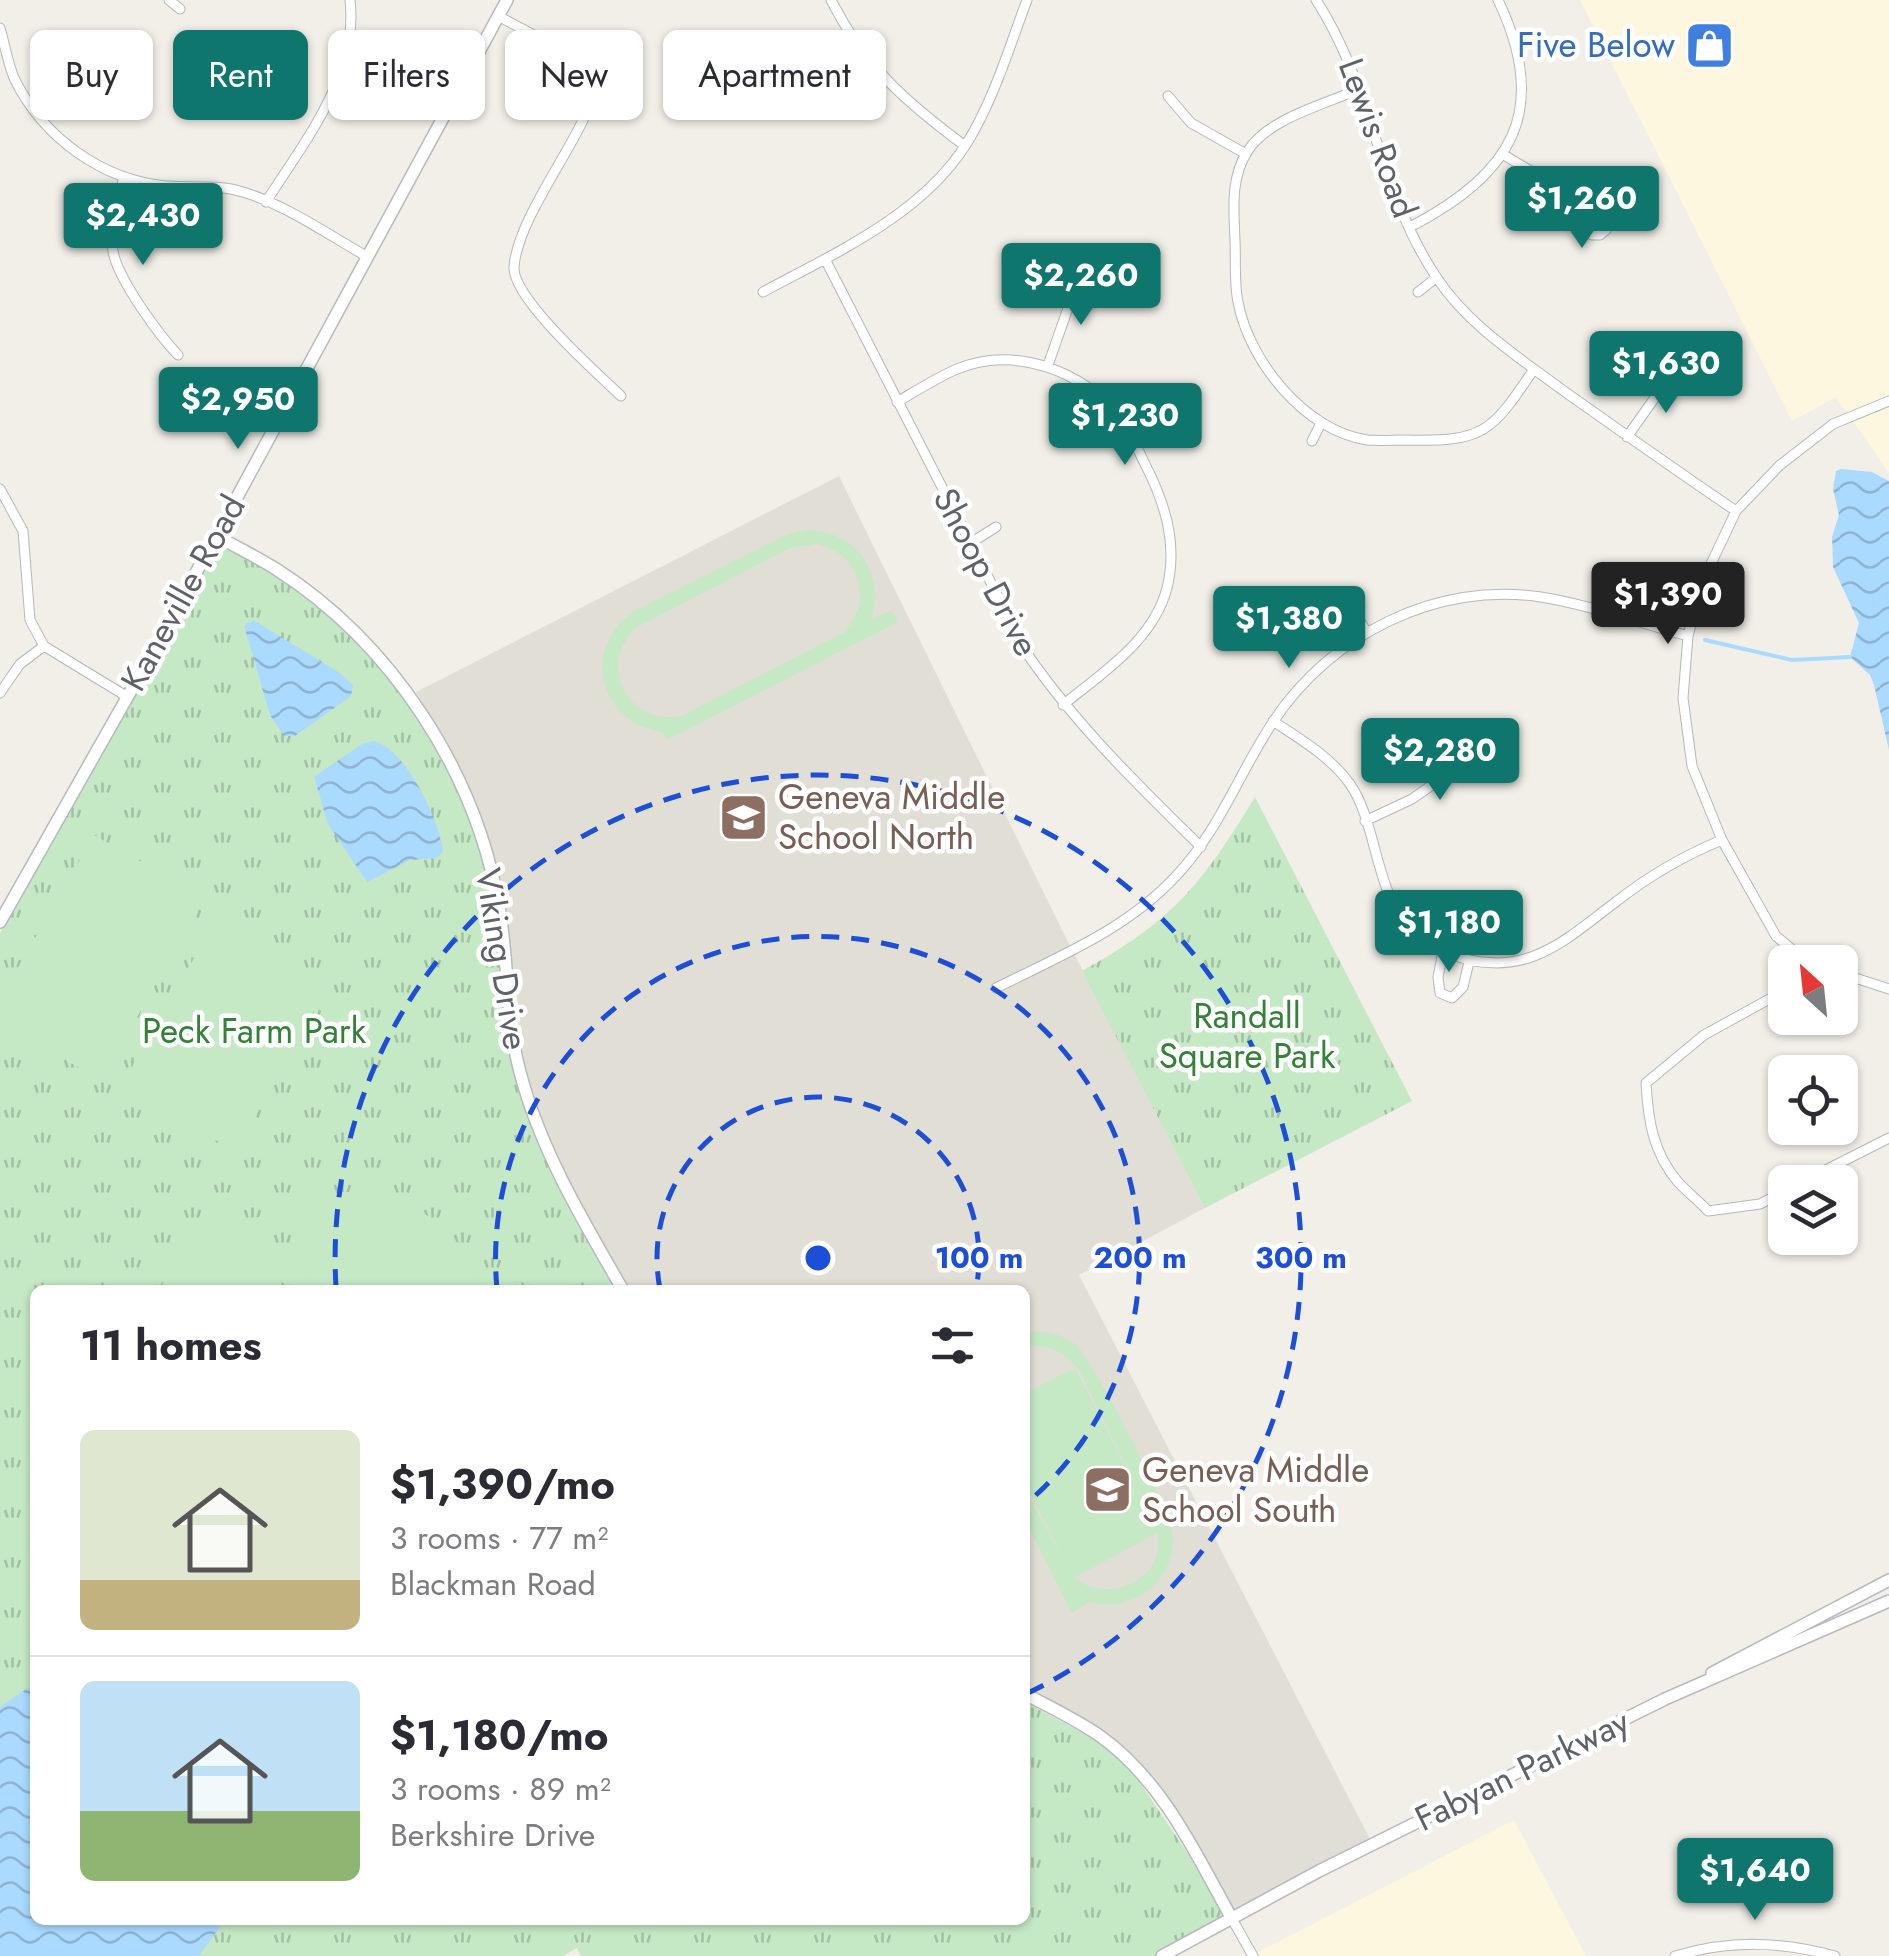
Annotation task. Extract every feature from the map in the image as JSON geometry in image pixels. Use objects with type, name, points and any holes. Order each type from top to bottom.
[{"type":"main road","name":"Kaneville Road","points":[[0,922],[216,536],[507,0]]},
{"type":"main road","name":"Viking Drive","points":[[216,536],[277,569],[328,609],[408,695],[448,758],[482,836],[500,909],[510,1030],[530,1106],[560,1175],[620,1285]]},
{"type":"main road","points":[[1664,1699],[1889,1580]]},
{"type":"main road","name":"Fabyan Parkway","points":[[1162,1956],[1319,1872],[1664,1699],[1889,1600]]},
{"type":"main road","points":[[1030,1697],[1100,1736],[1146,1778],[1168,1807],[1232,1919]]},
{"type":"street","points":[[170,0],[180,9]]},
{"type":"street","points":[[266,202],[320,118],[346,60],[352,20],[350,0]]},
{"type":"street","points":[[831,0],[848,30]]},
{"type":"street","points":[[762,292],[888,222],[934,182],[966,146],[987,104],[1027,0]]},
{"type":"street","name":"Lewis Road","points":[[1316,0],[1345,48],[1386,175],[1436,278],[1476,325],[1736,511]]},
{"type":"street","points":[[1410,227],[1448,207],[1478,184],[1504,156],[1517,120],[1522,78],[1516,37],[1498,0]]},
{"type":"street","points":[[498,16],[532,34],[553,58],[583,120],[522,236],[513,270],[527,300],[621,396]]},
{"type":"street","points":[[0,28],[14,78],[45,124],[79,154],[124,178],[168,186],[212,185],[244,192],[366,256]]},
{"type":"street","points":[[886,80],[966,146]]},
{"type":"street","points":[[1358,89],[1284,122],[1260,137],[1246,154],[1233,193],[1238,303],[1258,352],[1289,398],[1321,423],[1365,440],[1453,441],[1484,430],[1507,408],[1534,369]]},
{"type":"street","points":[[1168,96],[1191,124],[1246,154]]},
{"type":"street","points":[[1504,156],[1539,176],[1572,212],[1587,221]]},
{"type":"street","points":[[124,178],[112,220],[114,256],[155,332],[178,355]]},
{"type":"street","name":"Shoop Drive","points":[[824,259],[1028,655],[1063,706],[1201,847]]},
{"type":"street","points":[[1048,365],[1078,277]]},
{"type":"street","points":[[1418,292],[1436,278]]},
{"type":"street","points":[[897,402],[960,368],[1000,361],[1048,365],[1085,384],[1122,419],[1159,492],[1173,542],[1166,590],[1144,636],[1063,706]]},
{"type":"street","points":[[1628,437],[1672,372]]},
{"type":"street","points":[[1785,945],[1722,840],[1692,766],[1683,698],[1688,636],[1701,586],[1736,511],[1779,466],[1833,424],[1889,401]]},
{"type":"street","points":[[1312,442],[1321,423]]},
{"type":"street","points":[[0,489],[23,531],[30,620],[44,646],[126,696]]},
{"type":"street","points":[[969,544],[996,528]]},
{"type":"street","points":[[996,988],[1120,924],[1164,888],[1201,847],[1274,721],[1312,672],[1368,633],[1416,607],[1475,595],[1540,597],[1688,636]]},
{"type":"street","points":[[1346,597],[1368,633]]},
{"type":"street","points":[[0,693],[20,664],[44,646]]},
{"type":"street","points":[[1274,721],[1320,753],[1351,785],[1393,903],[1418,933],[1443,952],[1469,962],[1533,956],[1578,932],[1619,898],[1685,856],[1722,840]]},
{"type":"street","points":[[1365,821],[1412,799],[1462,764],[1479,758],[1513,766]]},
{"type":"street","points":[[1443,952],[1438,978],[1440,993],[1452,998],[1463,987],[1469,962]]},
{"type":"street","points":[[1858,979],[1889,990]]},
{"type":"street","points":[[1768,999],[1704,1036],[1646,1083],[1654,1140],[1679,1184],[1708,1211],[1768,1200]]},
{"type":"street","points":[[1836,1165],[1889,1138]]},
{"type":"street","points":[[1232,1919],[1253,1956]]},
{"type":"street","points":[[1675,1956],[1755,1942],[1793,1945],[1835,1956]]},
{"type":"shaded area","points":[[1580,0],[1889,0],[1889,473],[1836,397],[1792,421]]},
{"type":"shaded area","points":[[839,476],[1068,942],[1205,1208],[1079,1275],[1371,1841],[1234,1911],[1168,1800],[1144,1769],[1030,1692],[1030,1285],[625,1285],[571,1187],[540,1120],[522,1060],[502,900],[488,840],[471,793],[416,692]]},
{"type":"shaded area","points":[[1514,1820],[1586,1956],[1258,1956],[1257,1953]]},
{"type":"green space","points":[[807,530],[824,532],[853,547],[870,571],[874,586],[871,620],[891,610],[898,622],[667,740],[662,732],[623,714],[604,681],[607,643],[618,625],[636,610],[786,535]],"holes":[[[817,544],[832,549],[853,568],[860,593],[853,620],[843,633],[681,716],[662,717],[646,712],[623,689],[619,658],[637,627],[790,548]]]},
{"type":"green space","name":"Peck Farm Park","points":[[217,536],[329,609],[408,695],[468,798],[500,909],[510,1030],[535,1121],[620,1285],[30,1285],[30,1925],[1030,1925],[1030,1705],[1120,1753],[1232,1919],[1161,1956],[581,1956],[577,1948],[563,1956],[0,1956],[0,933],[126,696]]},
{"type":"green space","name":"Randall Square Park","points":[[1255,797],[1412,1101],[1205,1208],[1082,971],[1140,935],[1183,898]]},
{"type":"green space","points":[[94,835],[205,898],[101,1080],[0,1023],[0,999]]},
{"type":"green space","points":[[217,918],[330,982],[235,1151],[121,1086]]},
{"type":"green space","points":[[368,1193],[411,1206],[430,1217],[462,1248],[479,1285],[309,1285],[285,1210],[325,1195]]},
{"type":"green space","points":[[259,1217],[281,1285],[162,1285],[190,1252],[228,1228]]},
{"type":"green space","points":[[1030,1331],[1058,1335],[1076,1345],[1085,1356],[1113,1403],[1168,1516],[1172,1548],[1168,1564],[1150,1589],[1122,1603],[1089,1602],[1072,1613],[1030,1530],[1030,1498],[1070,1572],[1030,1493],[1030,1390],[1075,1368],[1158,1530],[1079,1370],[1068,1358],[1041,1346],[1030,1346]],"holes":[[[1157,1533],[1153,1564],[1144,1575],[1118,1588],[1088,1586],[1074,1578]]]},
{"type":"water","points":[[1836,471],[1872,472],[1889,481],[1889,750],[1870,675],[1850,657],[1859,623],[1833,567],[1832,537],[1839,515],[1833,489]]},
{"type":"water","points":[[253,620],[340,673],[353,685],[351,696],[295,736],[284,736],[270,715],[245,629]]},
{"type":"water","points":[[373,741],[385,746],[408,770],[428,804],[443,851],[437,858],[410,860],[367,882],[328,824],[314,777],[362,744]]},
{"type":"water","points":[[30,1686],[30,1925],[221,1925],[199,1956],[0,1956],[0,1707]]},
{"type":"waterway","points":[[1705,640],[1792,660],[1850,657]]},
{"type":"place","name":"Five Below","points":[[1710,45]]},
{"type":"place","name":"Geneva Middle School North","points":[[743,817]]},
{"type":"place","name":"Geneva Middle School South","points":[[1107,1490]]}]
